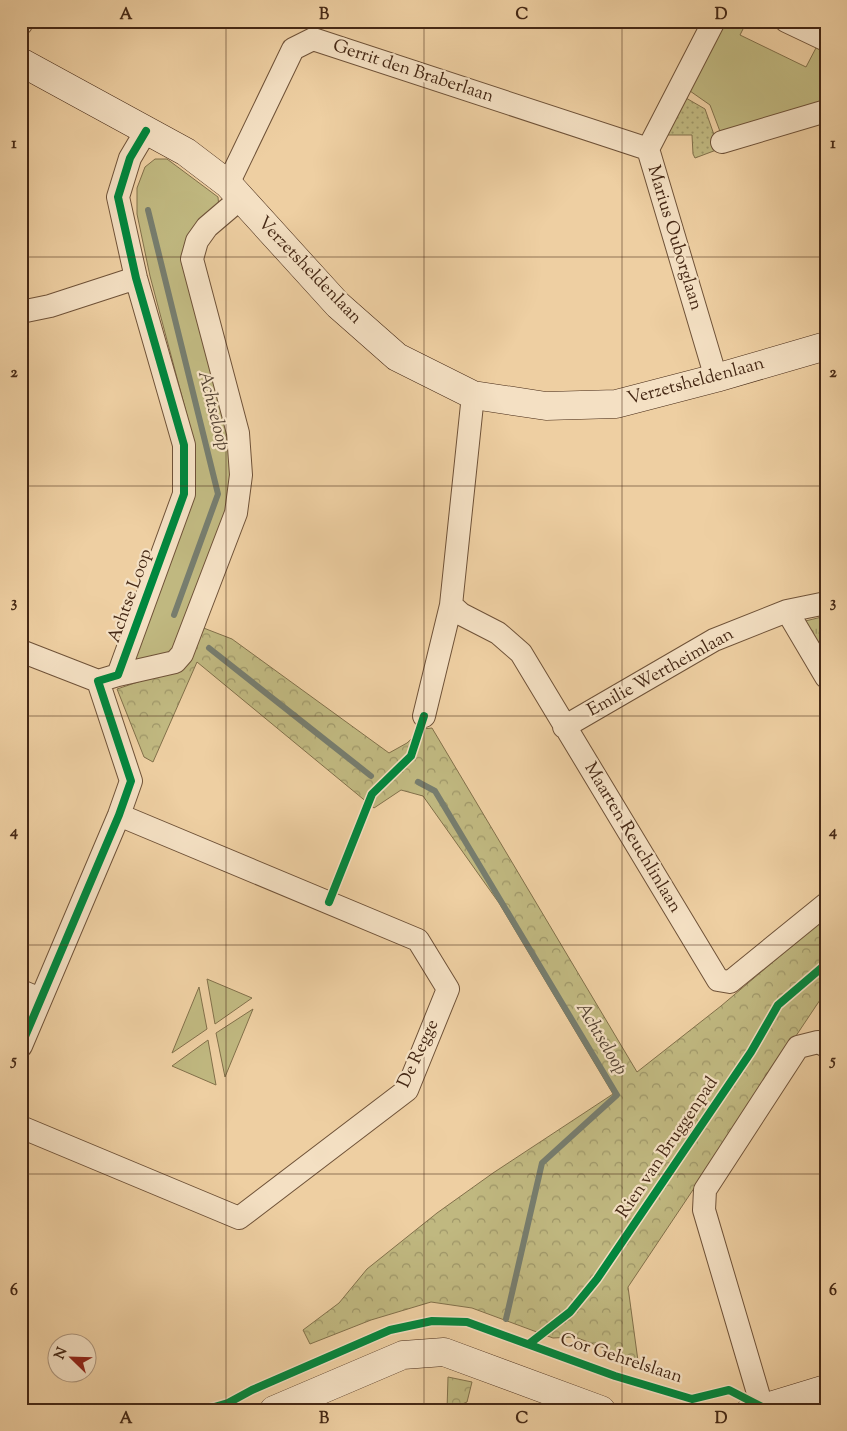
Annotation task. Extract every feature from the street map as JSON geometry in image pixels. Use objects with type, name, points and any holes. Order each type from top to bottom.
[{"type":"street","name":"Marius Ouborglaan","points":[[714,21],[648,149],[716,378]]},
{"type":"street","points":[[786,21],[826,40]]},
{"type":"street","name":"Gerrit den Braberlaan","points":[[234,191],[293,49],[313,39],[648,149]]},
{"type":"street","name":"Verzetsheldenlaan","points":[[21,62],[186,152],[234,191],[338,305],[397,357],[473,395],[546,406],[616,404],[716,378],[826,346]]},
{"type":"street","points":[[722,142],[826,111]]},
{"type":"street","name":"Achtse Loop","points":[[108,678],[184,494],[184,445],[136,278],[118,196],[130,158],[146,131]]},
{"type":"street","points":[[21,651],[108,678],[175,662],[182,654],[236,512],[241,475],[238,433],[192,259],[197,241],[234,191]]},
{"type":"street","points":[[21,312],[50,306],[136,278]]},
{"type":"street","points":[[424,716],[451,605],[473,395]]},
{"type":"street","name":"Emilie Wertheimlaan","points":[[564,727],[714,640],[787,611],[826,603]]},
{"type":"street","name":"Maarten Reuchlinlaan","points":[[451,605],[461,614],[498,633],[521,653],[718,980],[730,982],[826,904]]},
{"type":"street","points":[[787,611],[826,677]]},
{"type":"street","points":[[21,1046],[31,995],[119,815],[131,781],[108,678]]},
{"type":"street","name":"De Regge","points":[[21,1128],[239,1218],[407,1090],[448,989],[418,940],[119,815]]},
{"type":"street","points":[[826,1046],[818,1042],[798,1047],[705,1190],[704,1210],[759,1409],[826,1389]]},
{"type":"street","points":[[274,1410],[403,1355],[444,1352],[601,1410]]},
{"type":"green space","points":[[725,21],[747,21],[740,35],[806,67],[817,46],[826,50],[826,104],[721,134],[710,105],[690,91]]},
{"type":"green space","points":[[686,98],[705,109],[719,149],[695,158],[692,135],[665,135]]},
{"type":"green space","points":[[155,159],[167,159],[218,197],[219,208],[191,236],[231,436],[233,477],[228,513],[176,653],[133,665],[194,442],[150,276],[137,214],[137,188],[145,167]]},
{"type":"green space","points":[[826,616],[826,661],[801,622]]},
{"type":"green space","points":[[201,627],[232,639],[389,753],[407,743],[422,729],[432,728],[637,1072],[721,1006],[826,917],[826,991],[628,1287],[638,1361],[575,1337],[553,1338],[472,1308],[431,1302],[371,1320],[310,1344],[303,1330],[339,1303],[367,1269],[437,1213],[493,1173],[613,1094],[499,903],[423,796],[401,790],[374,808],[197,662],[153,762],[144,757],[117,689],[180,668]]},
{"type":"green space","points":[[207,979],[252,998],[215,1024]]},
{"type":"green space","points":[[199,987],[207,1029],[172,1053]]},
{"type":"green space","points":[[253,1009],[225,1077],[216,1033]]},
{"type":"green space","points":[[208,1040],[216,1085],[172,1066]]},
{"type":"green space","points":[[448,1377],[472,1382],[467,1402],[455,1407],[456,1410],[447,1410]]},
{"type":"waterway","name":"Achtseloop","points":[[148,210],[218,494],[174,615]]},
{"type":"waterway","name":"Achtseloop","points":[[209,648],[371,776]]},
{"type":"waterway","name":"Achtseloop","points":[[418,782],[435,791],[617,1095],[542,1163],[506,1319]]},
{"type":"cycle path","points":[[21,1046],[119,815],[131,781],[98,681],[118,675],[184,494],[184,445],[136,278],[118,197],[130,158],[146,131]]},
{"type":"cycle path","points":[[329,902],[372,794],[411,756],[424,716]]},
{"type":"cycle path","name":"Rien van Bruggenpad","points":[[529,1344],[570,1312],[597,1279],[751,1052],[778,1005],[826,964]]},
{"type":"cycle path","name":"Cor Gehrelslaan","points":[[204,1410],[228,1403],[252,1390],[390,1330],[432,1321],[467,1322],[615,1376],[692,1399],[729,1390],[768,1410]]}]
